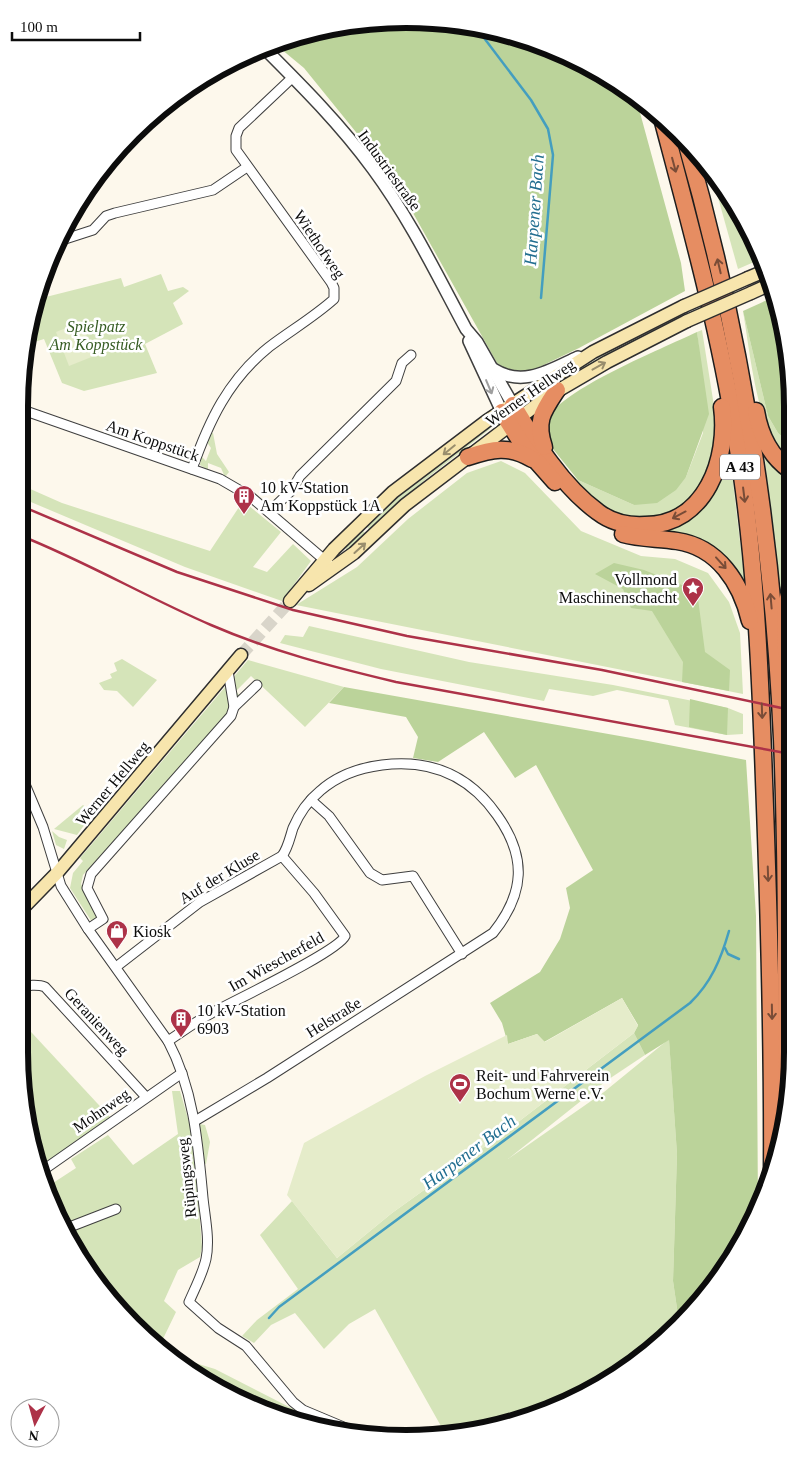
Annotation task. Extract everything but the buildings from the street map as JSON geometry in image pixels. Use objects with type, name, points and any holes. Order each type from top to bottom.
[{"type":"highway","name":"A 43","points":[[665,130],[704,275],[737,438],[754,578],[760,663],[771,963],[772,1150]]},
{"type":"highway","name":"A 43","points":[[689,154],[720,269],[752,447],[768,567],[782,737],[784,800]]},
{"type":"highway","points":[[468,457],[502,448],[542,460],[563,477],[593,509],[606,518],[623,524],[650,525],[667,521],[684,513],[700,499],[716,471],[723,432],[720,390],[701,299],[704,275]]},
{"type":"highway","points":[[735,348],[749,375],[758,426],[765,443],[784,465]]},
{"type":"highway","points":[[542,460],[540,421],[557,390]]},
{"type":"highway","points":[[511,415],[542,460],[577,505],[606,527],[626,535],[690,544],[713,555],[732,577],[745,603],[754,650],[760,663]]},
{"type":"highway","points":[[782,737],[784,723]]},
{"type":"main road","name":"Werner Hellweg","points":[[329,565],[393,492],[511,415],[593,352],[684,306],[760,273]]},
{"type":"main road","name":"Werner Hellweg","points":[[329,565],[354,553],[405,505],[468,457],[511,415],[635,346],[765,287]]},
{"type":"main road","name":"Werner Hellweg","points":[[28,903],[57,873],[242,655]]},
{"type":"street","name":"Industriestraße","points":[[269,53],[293,77],[367,162],[394,200],[466,329],[477,342],[492,368],[511,415]]},
{"type":"street","name":"Wiethofweg","points":[[192,469],[213,415],[235,380],[267,348],[334,299],[335,294],[331,282],[236,150],[236,136],[239,128],[293,77]]},
{"type":"street","points":[[67,238],[93,230],[106,216],[115,213],[214,190],[247,167]]},
{"type":"street","name":"Industriestraße","points":[[466,329],[470,344],[511,415]]},
{"type":"street","name":"Werner Hellweg","points":[[492,368],[509,376],[530,378],[593,352]]},
{"type":"street","points":[[270,512],[291,491],[300,476],[396,382],[402,363],[412,355]]},
{"type":"street","name":"Am Koppstück","points":[[28,412],[192,469],[240,489],[270,512],[329,565]]},
{"type":"street","points":[[88,929],[103,919],[87,888],[91,874],[232,716],[234,707],[228,671]]},
{"type":"street","points":[[234,707],[257,685]]},
{"type":"street","name":"Helstraße","points":[[195,1121],[214,1111],[493,933],[505,918],[518,884],[519,871],[514,845],[504,824],[487,801],[469,784],[451,773],[422,764],[400,763],[358,770],[338,777],[311,800],[294,826],[282,856]]},
{"type":"street","name":"Rüpingsweg","points":[[28,791],[43,827],[61,886],[88,929],[168,1041],[182,1073],[195,1121],[208,1240],[206,1261],[189,1302],[218,1328],[246,1346],[293,1402],[303,1410],[335,1424]]},
{"type":"street","points":[[311,800],[329,816],[370,873],[382,880],[412,876],[462,954]]},
{"type":"street","name":"Auf der Kluse","points":[[116,967],[147,941],[200,902],[282,856],[314,894],[345,936]]},
{"type":"street","name":"Im Wiescherfeld","points":[[168,1041],[211,1013],[316,958],[338,944],[345,936]]},
{"type":"street","name":"Geranienweg","points":[[28,985],[39,984],[45,987],[146,1097]]},
{"type":"street","name":"Mohnweg","points":[[46,1168],[182,1073]]},
{"type":"street","points":[[71,1227],[116,1209]]},
{"type":"green space","points":[[381,28],[431,28],[504,40],[551,56],[595,78],[639,108],[681,263],[685,291],[579,348],[529,372],[506,369],[497,363],[394,179],[304,68],[281,49],[308,40],[357,31]]},
{"type":"green space","points":[[716,189],[734,217],[756,261],[738,269]]},
{"type":"green space","name":"Spielpatz Am Koppstück","points":[[161,274],[168,291],[183,287],[189,291],[173,303],[183,324],[145,344],[157,373],[84,391],[62,383],[44,339],[33,342],[43,298],[121,278],[124,287]]},
{"type":"green space","points":[[769,299],[777,332],[784,381],[784,438],[778,433],[768,416],[743,311]]},
{"type":"green space","points":[[685,311],[686,317],[528,403],[527,401],[605,354],[665,324]]},
{"type":"green space","points":[[743,311],[768,416],[778,433],[784,438],[784,458],[770,436],[757,394]]},
{"type":"green space","points":[[81,322],[94,356],[69,366],[56,332]]},
{"type":"green space","points":[[702,330],[717,425],[717,441],[706,482],[682,508],[652,520],[619,517],[593,502],[571,474],[578,480],[634,505],[686,477],[703,433],[701,367],[697,332]]},
{"type":"green space","points":[[697,332],[709,414],[686,477],[676,490],[657,503],[634,505],[578,480],[553,449],[547,435],[548,416],[560,404],[596,380]]},
{"type":"green space","points":[[487,424],[490,429],[426,479],[370,530],[366,526],[419,477]]},
{"type":"green space","points":[[209,433],[213,433],[217,454],[229,472],[225,477],[221,468],[208,463],[208,470],[200,465],[201,456],[206,461],[211,448],[206,441]]},
{"type":"green space","points":[[726,443],[730,456],[746,593],[728,562],[642,530],[681,521]]},
{"type":"green space","points":[[764,452],[784,470],[784,599],[782,605]]},
{"type":"green space","points":[[501,461],[525,473],[581,531],[641,556],[675,559],[708,573],[729,602],[740,633],[743,694],[296,605],[357,567],[408,519],[467,473]]},
{"type":"green space","points":[[28,488],[62,503],[210,551],[243,501],[281,532],[253,567],[267,572],[293,544],[311,561],[282,601],[185,567],[28,501]]},
{"type":"green space","points":[[362,530],[366,534],[350,551],[347,551],[345,547]]},
{"type":"green space","points":[[614,563],[644,570],[697,591],[705,652],[730,670],[729,691],[682,682],[683,662],[652,611],[631,608],[623,589],[595,574]]},
{"type":"green space","points":[[309,626],[469,662],[613,685],[728,708],[743,714],[743,734],[727,735],[675,725],[668,700],[617,690],[593,696],[549,689],[544,701],[381,669],[280,643],[285,635],[303,637]]},
{"type":"green space","points":[[122,659],[157,680],[133,707],[117,691],[104,690],[99,683],[112,678],[110,674],[117,671],[114,663]]},
{"type":"green space","points":[[248,660],[344,687],[305,727],[251,676],[236,691],[240,696],[231,711],[83,875],[81,884],[98,917],[92,922],[70,888],[73,873],[83,861],[80,858]]},
{"type":"green space","points":[[344,687],[746,760],[756,916],[758,1192],[734,1241],[721,1262],[691,1302],[678,1316],[673,1281],[677,1154],[669,1040],[645,1055],[634,1033],[638,1025],[622,998],[544,1042],[537,1034],[508,1044],[502,1023],[490,1003],[540,972],[560,939],[570,908],[566,888],[593,870],[536,765],[515,778],[484,732],[438,762],[413,758],[418,737],[406,717],[329,703]]},
{"type":"green space","points":[[690,699],[728,708],[727,735],[689,727]]},
{"type":"green space","points":[[83,805],[93,813],[77,835],[54,829]]},
{"type":"green space","points":[[52,831],[59,837],[67,840],[64,849],[56,845]]},
{"type":"green space","name":"Reit- und Fahrverein Bochum Werne e.V.","points":[[622,998],[638,1026],[634,1033],[509,1129],[392,1213],[337,1258],[287,1195],[304,1143],[425,1076],[507,1035],[508,1044],[537,1034],[545,1042]]},
{"type":"green space","points":[[28,1029],[110,1117],[44,1163],[35,1126],[28,1077]]},
{"type":"green space","points":[[634,1033],[645,1055],[606,1081],[508,1159],[604,1092],[669,1039],[677,1154],[673,1281],[678,1316],[656,1337],[595,1380],[551,1402],[504,1418],[442,1429],[375,1309],[349,1324],[324,1349],[295,1313],[271,1325],[254,1343],[242,1336],[257,1320],[298,1289],[260,1235],[292,1201],[337,1258],[392,1213],[509,1129]]},
{"type":"green space","points":[[172,1091],[180,1091],[189,1122],[205,1125],[210,1142],[206,1164],[195,1160],[202,1247],[200,1257],[178,1270],[164,1301],[176,1312],[162,1341],[134,1315],[133,1310],[127,1309],[121,1302],[91,1262],[56,1197],[50,1179],[53,1183],[76,1168],[71,1159],[108,1135],[133,1165],[178,1134]]},
{"type":"green space","points":[[188,1361],[215,1369],[317,1420],[261,1402],[217,1380]]},
{"type":"waterway","name":"Harpener Bach","points":[[482,35],[531,100],[548,129],[553,155],[541,298]]},
{"type":"waterway","name":"Harpener Bach","points":[[269,1318],[279,1307],[690,1003],[704,987],[714,970],[729,931]]},
{"type":"waterway","points":[[725,948],[728,954],[739,959]]},
{"type":"tunnel","points":[[241,655],[290,601]]},
{"type":"railway","points":[[28,509],[177,572],[293,610],[407,636],[602,670],[784,709]]},
{"type":"railway","points":[[28,539],[211,625],[279,651],[396,682],[784,753]]},
{"type":"place","name":"10 kV-Station Am Koppstück 1A","points":[[244,515]]},
{"type":"place","name":"Vollmond Maschinenschacht","points":[[693,607]]},
{"type":"place","name":"Kiosk","points":[[117,950]]},
{"type":"place","name":"10 kV-Station 6903","points":[[181,1038]]},
{"type":"place","name":"Reit- und Fahrverein Bochum Werne e.V.","points":[[460,1103]]}]
